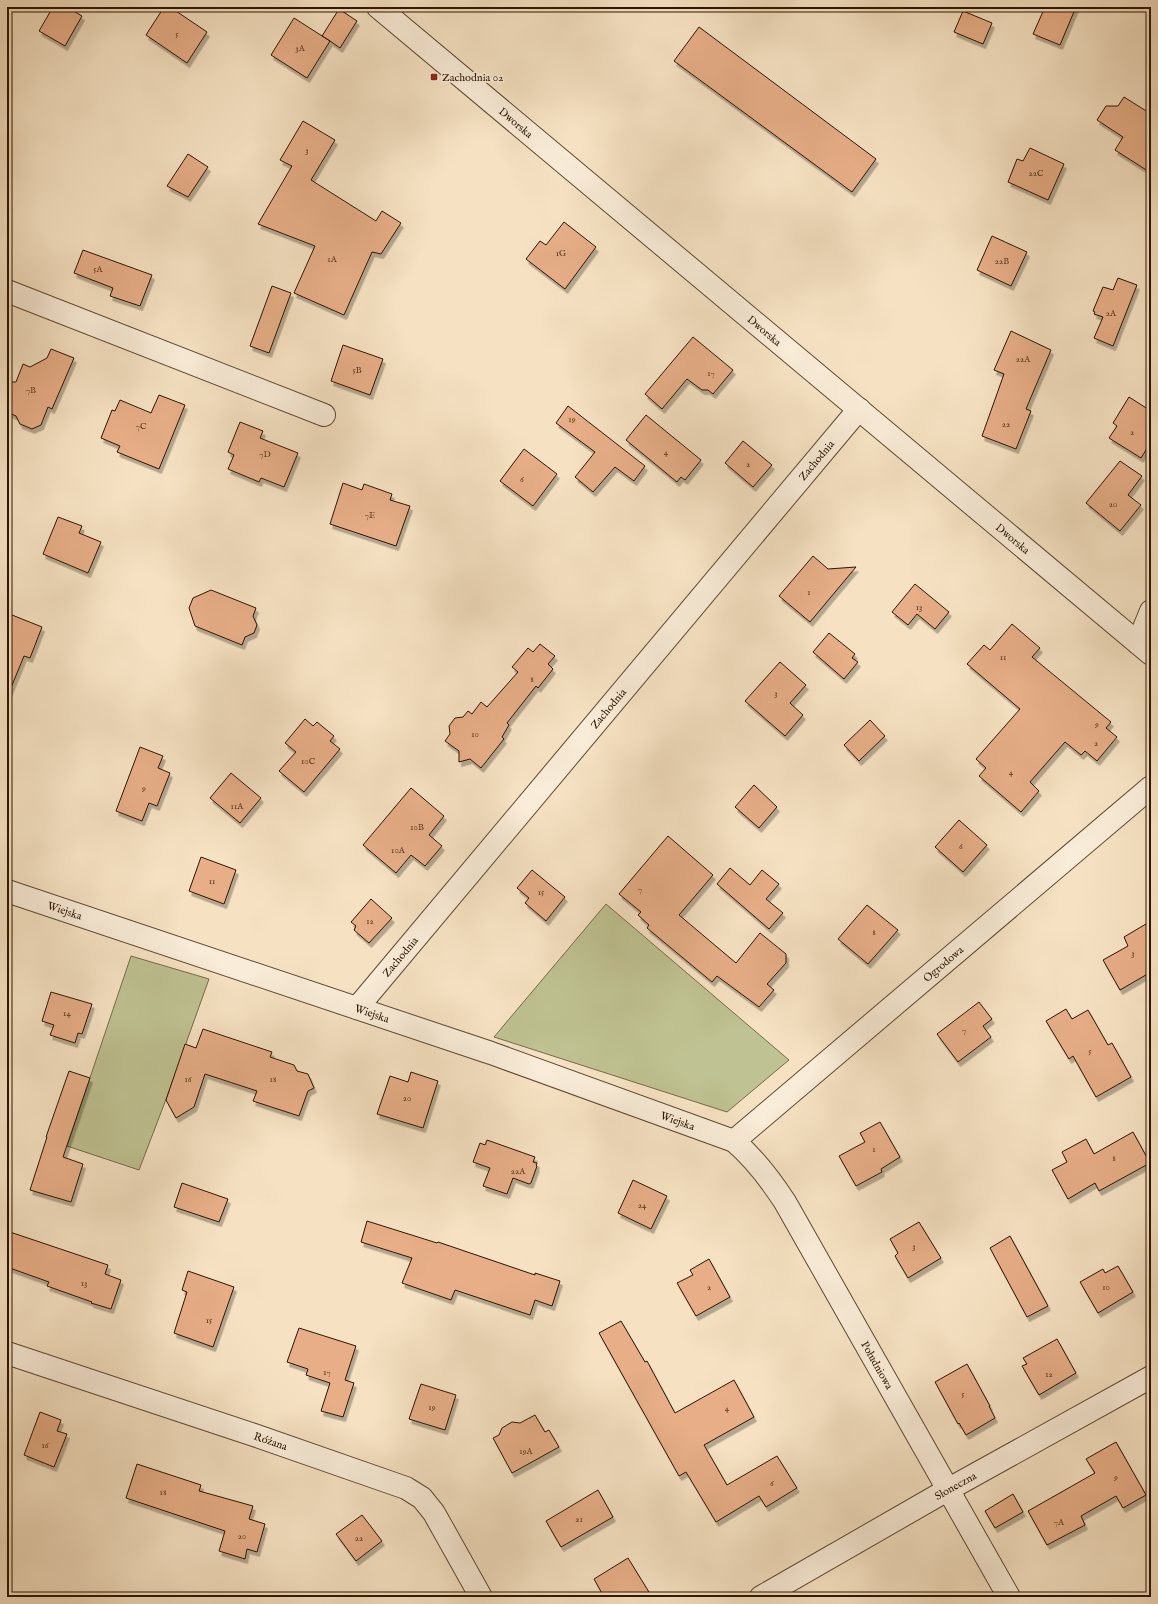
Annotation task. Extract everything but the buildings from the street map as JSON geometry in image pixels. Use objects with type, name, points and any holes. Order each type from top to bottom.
[{"type":"street","name":"Dworska","points":[[378,7],[1144,649]]},
{"type":"street","points":[[7,292],[324,415]]},
{"type":"street","name":"Zachodnia","points":[[357,1008],[859,409]]},
{"type":"street","points":[[1144,649],[1151,611]]},
{"type":"street","name":"Ogrodowa","points":[[734,1141],[1151,787]]},
{"type":"street","name":"Wiejska","points":[[7,891],[491,1053],[734,1141]]},
{"type":"street","name":"Południowa","points":[[734,1141],[763,1169],[785,1202],[1009,1597]]},
{"type":"street","name":"Różana","points":[[7,1353],[406,1488],[422,1498],[434,1513],[481,1597]]},
{"type":"street","name":"Słoneczna","points":[[761,1597],[948,1489],[1151,1377]]},
{"type":"green space","points":[[606,904],[789,1060],[727,1112],[494,1037]]},
{"type":"green space","points":[[131,956],[209,979],[139,1170],[67,1146]]},
{"type":"place","name":"Zachodnia 02","points":[[434,77]]}]
